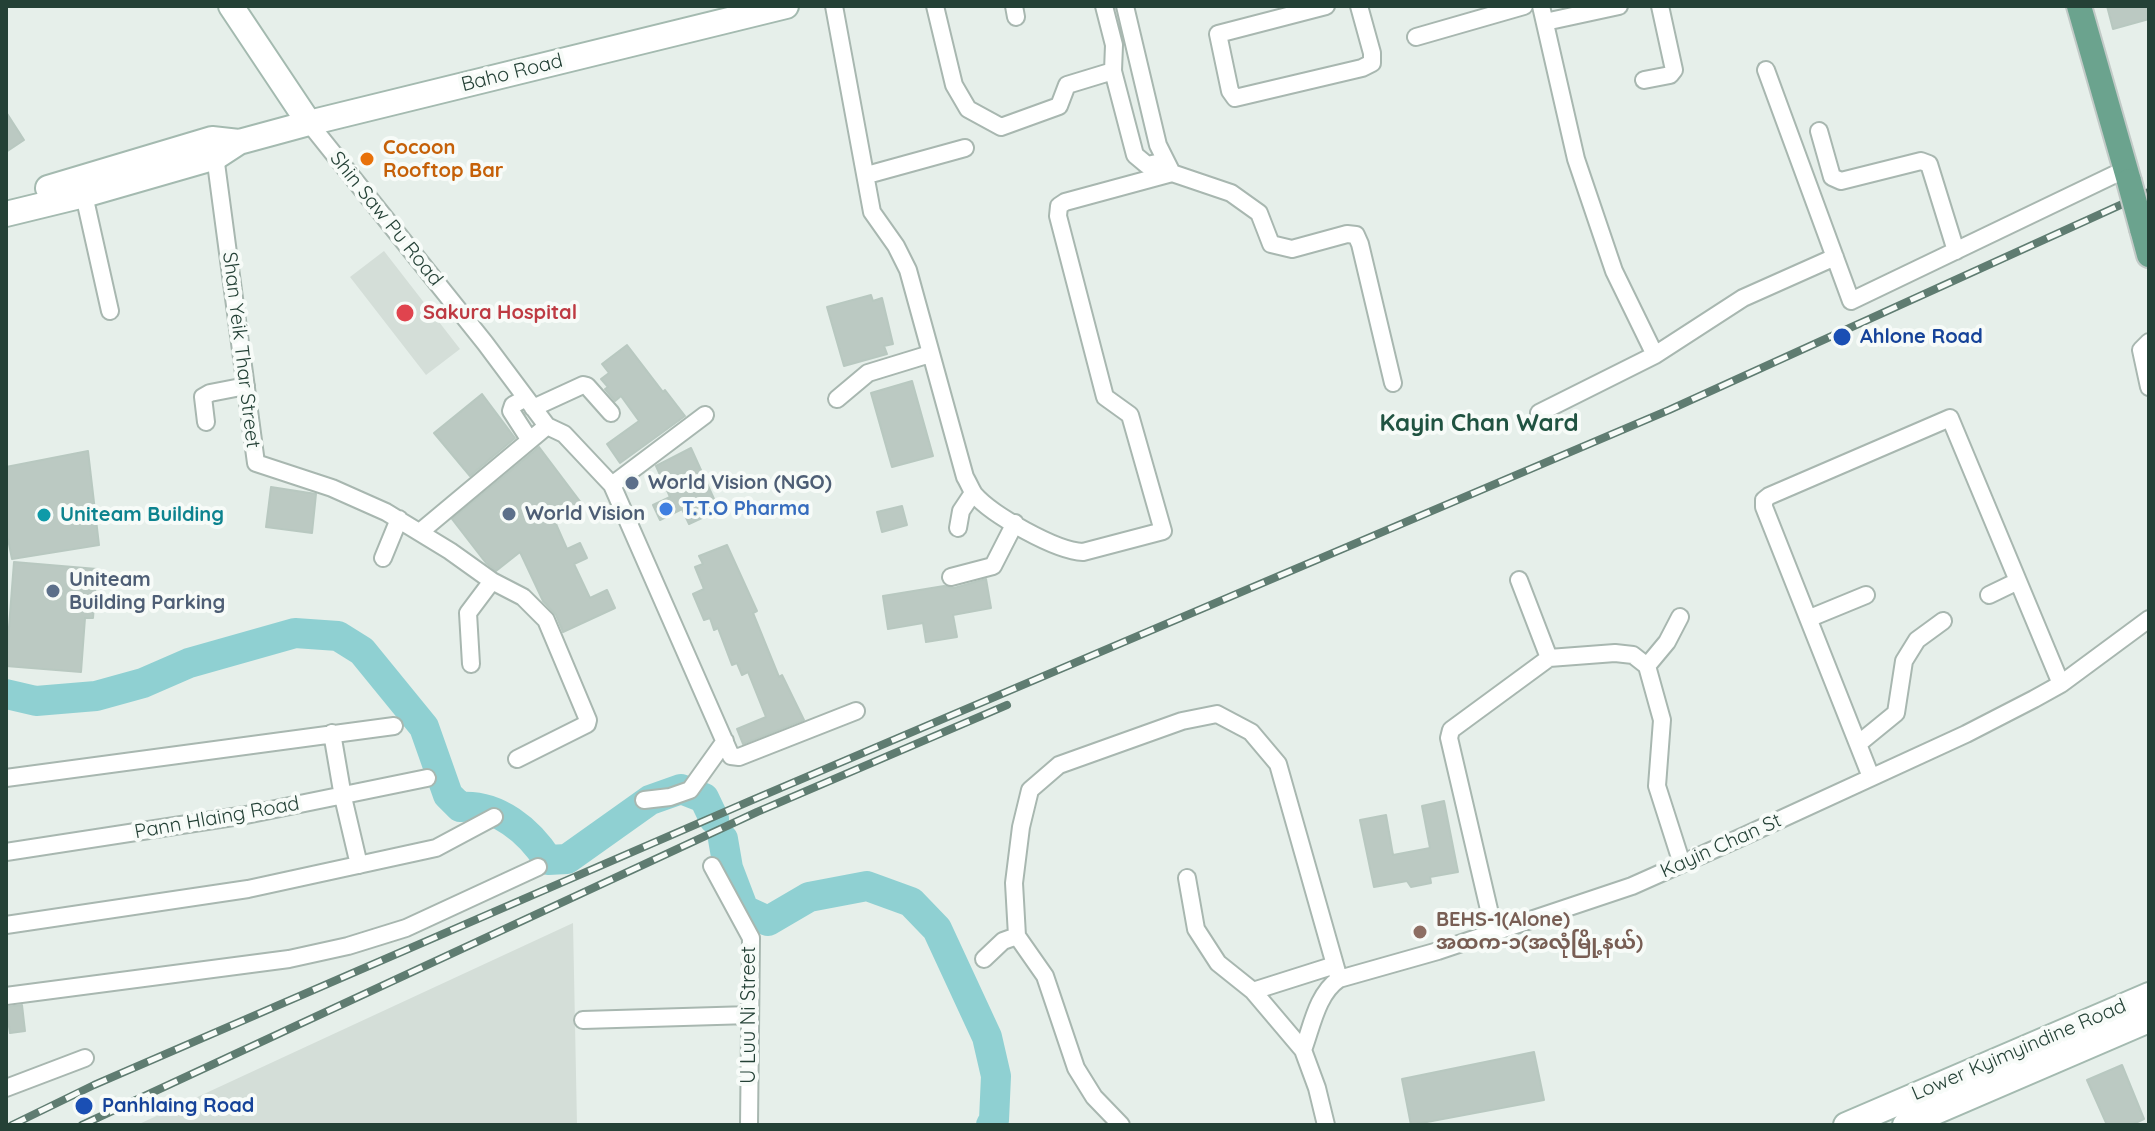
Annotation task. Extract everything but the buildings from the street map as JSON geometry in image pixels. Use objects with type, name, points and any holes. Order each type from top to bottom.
[{"type":"main road","name":"Shin Saw Pu Road","points":[[231,6],[309,123]]},
{"type":"main road","name":"Baho Road","points":[[6,198],[786,6]]},
{"type":"main road","points":[[2079,6],[2147,245]]},
{"type":"main road","name":"Baho Road","points":[[6,214],[84,195],[214,148]]},
{"type":"main road","name":"Lower Kyimyindine Road","points":[[1846,1125],[1917,1115],[2089,1033],[2149,995]]},
{"type":"main road","name":"Lower Kyimyindine Road","points":[[2089,1033],[2149,1020]]},
{"type":"street","points":[[834,6],[872,212],[896,246],[908,270],[965,477],[973,493],[985,504],[1060,549],[1083,552],[1163,531],[1130,415],[1105,397],[1058,216],[1059,206],[1169,167]]},
{"type":"street","points":[[935,6],[954,85],[968,109],[1001,127],[1059,106],[1067,85],[1113,71]]},
{"type":"street","points":[[1104,6],[1114,45],[1113,71],[1135,155],[1147,165],[1169,167],[1231,193],[1259,213],[1271,244],[1292,249],[1347,234],[1356,235],[1393,383]]},
{"type":"street","points":[[1125,6],[1158,145],[1169,167]]},
{"type":"street","points":[[1326,6],[1218,34],[1230,91],[1235,98],[1372,63],[1359,6]]},
{"type":"street","points":[[1416,37],[1524,6]]},
{"type":"street","points":[[1619,6],[1543,14],[1576,159],[1614,271],[1655,355]]},
{"type":"street","points":[[1644,80],[1670,75],[1674,70],[1660,6]]},
{"type":"street","points":[[1766,70],[1851,301],[2127,175]]},
{"type":"street","name":"Shin Saw Pu Road","points":[[309,123],[547,426],[564,434],[612,485],[725,741]]},
{"type":"street","points":[[1819,131],[1832,177],[1841,181],[1921,161],[1929,164],[1956,251]]},
{"type":"street","name":"Shan Yeik Thar Street","points":[[214,148],[256,463],[332,488],[399,519],[492,581],[523,597],[546,620],[587,714],[587,724],[517,759]]},
{"type":"street","points":[[867,175],[965,148]]},
{"type":"street","points":[[84,195],[110,311]]},
{"type":"street","points":[[1539,413],[1655,355],[1743,298],[1835,257]]},
{"type":"street","points":[[2149,342],[2141,350],[2149,387]]},
{"type":"street","points":[[837,399],[868,373],[930,354]]},
{"type":"street","points":[[529,439],[511,411],[513,405],[529,403],[583,385],[611,413]]},
{"type":"street","points":[[206,422],[203,397],[246,386]]},
{"type":"street","points":[[612,485],[705,415]]},
{"type":"street","points":[[1871,777],[1764,507],[1764,500],[1769,496],[1950,418],[2061,684]]},
{"type":"street","points":[[420,532],[547,426]]},
{"type":"street","points":[[958,528],[961,511],[973,493]]},
{"type":"street","points":[[383,558],[399,519]]},
{"type":"street","points":[[951,577],[993,566],[1015,523]]},
{"type":"street","points":[[1519,580],[1549,658]]},
{"type":"street","points":[[471,664],[468,613],[492,581]]},
{"type":"street","points":[[1989,595],[2018,581]]},
{"type":"street","points":[[1810,618],[1866,595]]},
{"type":"street","points":[[1647,666],[1667,642],[1680,617]]},
{"type":"street","name":"Kayin Chan St","points":[[1253,991],[1425,955],[1632,886],[1966,734],[2061,684],[2149,619]]},
{"type":"street","points":[[1858,744],[1896,713],[1904,661],[1917,640],[1943,621]]},
{"type":"street","points":[[1494,931],[1449,738],[1451,730],[1549,658],[1615,653],[1633,655],[1647,666],[1662,720],[1657,786],[1682,864]]},
{"type":"street","points":[[725,741],[731,756],[739,757],[856,711]]},
{"type":"street","points":[[1121,1125],[1094,1097],[1076,1068],[1045,976],[1017,936],[1014,883],[1021,827],[1030,790],[1059,765],[1182,721],[1217,714],[1251,732],[1278,764],[1337,972],[1303,1050]]},
{"type":"street","points":[[6,778],[394,726]]},
{"type":"street","points":[[332,733],[359,865]]},
{"type":"street","points":[[644,800],[670,797],[690,790],[725,741]]},
{"type":"street","name":"Pann Hlaing Road","points":[[6,852],[246,815],[427,778]]},
{"type":"street","points":[[6,925],[248,889],[436,848],[494,817]]},
{"type":"street","name":"U Luu Ni Street","points":[[712,866],[751,938],[749,1125]]},
{"type":"street","points":[[6,996],[289,959],[348,946],[406,928],[538,867]]},
{"type":"street","points":[[1187,878],[1196,929],[1218,963],[1253,991],[1303,1050],[1326,1125]]},
{"type":"street","points":[[984,959],[1003,941],[1017,936]]},
{"type":"street","points":[[583,1020],[750,1015]]},
{"type":"street","points":[[6,1088],[85,1058]]},
{"type":"shaded area","name":"Sakura Hospital","points":[[384,251],[460,349],[426,375],[350,277]]},
{"type":"shaded area","points":[[573,923],[577,1125],[137,1125]]},
{"type":"waterway","points":[[6,694],[36,701],[96,696],[143,683],[189,663],[295,633],[338,636],[362,651],[424,727],[448,795],[460,807],[487,810],[511,822],[532,839],[548,860],[567,859],[650,800],[681,789],[704,798],[714,819]]},
{"type":"waterway","points":[[723,839],[728,868],[744,910],[768,921],[809,897],[867,886],[911,902],[937,929],[987,1037],[996,1076],[994,1120],[991,1125]]},
{"type":"railway","points":[[12,1125],[94,1085],[750,801],[1669,410],[2149,192]]},
{"type":"railway","points":[[82,1125],[757,812],[1007,705]]},
{"type":"place","name":"Cocoon Rooftop Bar","points":[[367,159]]},
{"type":"place","name":"Sakura Hospital","points":[[405,313]]},
{"type":"place","name":"Ahlone Road","points":[[1842,337]]},
{"type":"place","name":"World Vision (NGO)","points":[[632,483]]},
{"type":"place","name":"T.T.O Pharma","points":[[666,509]]},
{"type":"place","name":"World Vision","points":[[509,514]]},
{"type":"place","name":"Uniteam Building","points":[[44,515]]},
{"type":"place","name":"Uniteam Building Parking","points":[[53,591]]},
{"type":"place","name":"BEHS-1(Alone) အထက-၁(အလုံမြို့နယ်)","points":[[1420,932]]},
{"type":"place","name":"Panhlaing Road","points":[[84,1106]]},
{"type":"district","name":"Kayin Chan Ward","points":[[1479,424]]}]
